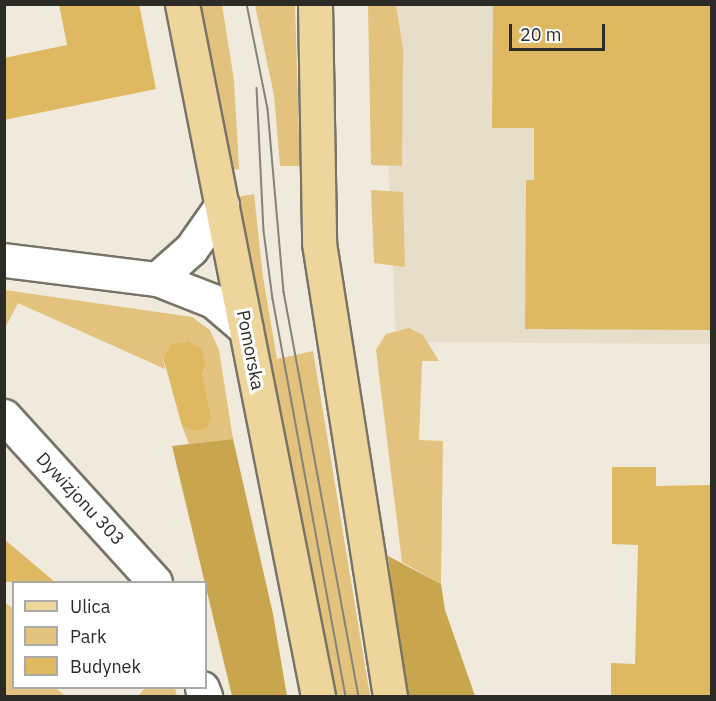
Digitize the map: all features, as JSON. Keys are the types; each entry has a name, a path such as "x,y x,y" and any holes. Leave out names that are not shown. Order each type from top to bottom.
{"main road":[{"name":"Pomorska","path":"182,4 318,696"},
{"path":"315,4 319,243 390,696"}],"street":[{"path":"157,279 191,249 222,205"},
{"path":"4,260 157,279 213,301 246,329"},
{"name":"Dywizjonu 303","path":"4,417 154,581"}],"shaded area":[{"path":"381,5 711,5 711,344 396,342"},
{"path":"233,439 273,614 287,696 232,696 207,592 207,581 204,581 172,446"},
{"path":"388,556 441,584 445,610 475,696 405,696"}],"green space":[{"path":"198,5 222,5 234,80 239,169 230,170"},
{"path":"255,5 295,5 300,166 280,166 274,95"},
{"path":"368,5 396,5 403,49 402,166 371,165"},
{"path":"371,190 403,192 405,267 374,263"},
{"path":"254,194 263,277 277,359 313,351 370,696 335,696 237,197"},
{"path":"5,290 192,317 210,330 219,350 233,439 189,444 182,426 193,432 206,429 212,419 202,373 206,365 202,351 188,341 171,344 163,357 165,369 18,303 5,328"},
{"path":"409,328 423,335 439,361 422,361 419,440 443,441 441,584 402,562 376,350 386,334"},
{"path":"4,601 12,608 12,689 56,689 66,696 5,696"},
{"path":"144,689 175,689 177,696 138,696"}],"building":[{"path":"59,4 139,4 156,89 4,120 4,58 67,45"},
{"path":"493,4 711,4 711,330 525,329 526,180 534,180 534,128 492,128"},
{"path":"188,341 202,350 206,365 202,373 212,419 206,429 193,432 182,426 163,357 171,344"},
{"path":"612,467 656,467 656,486 710,485 711,696 611,696 611,663 635,664 638,545 612,544"},
{"path":"4,539 54,581 12,581 4,582"}],"tram line":[{"path":"247,4 268,109 284,292 359,696"},
{"path":"257,88 264,231 273,299 346,696"}]}
